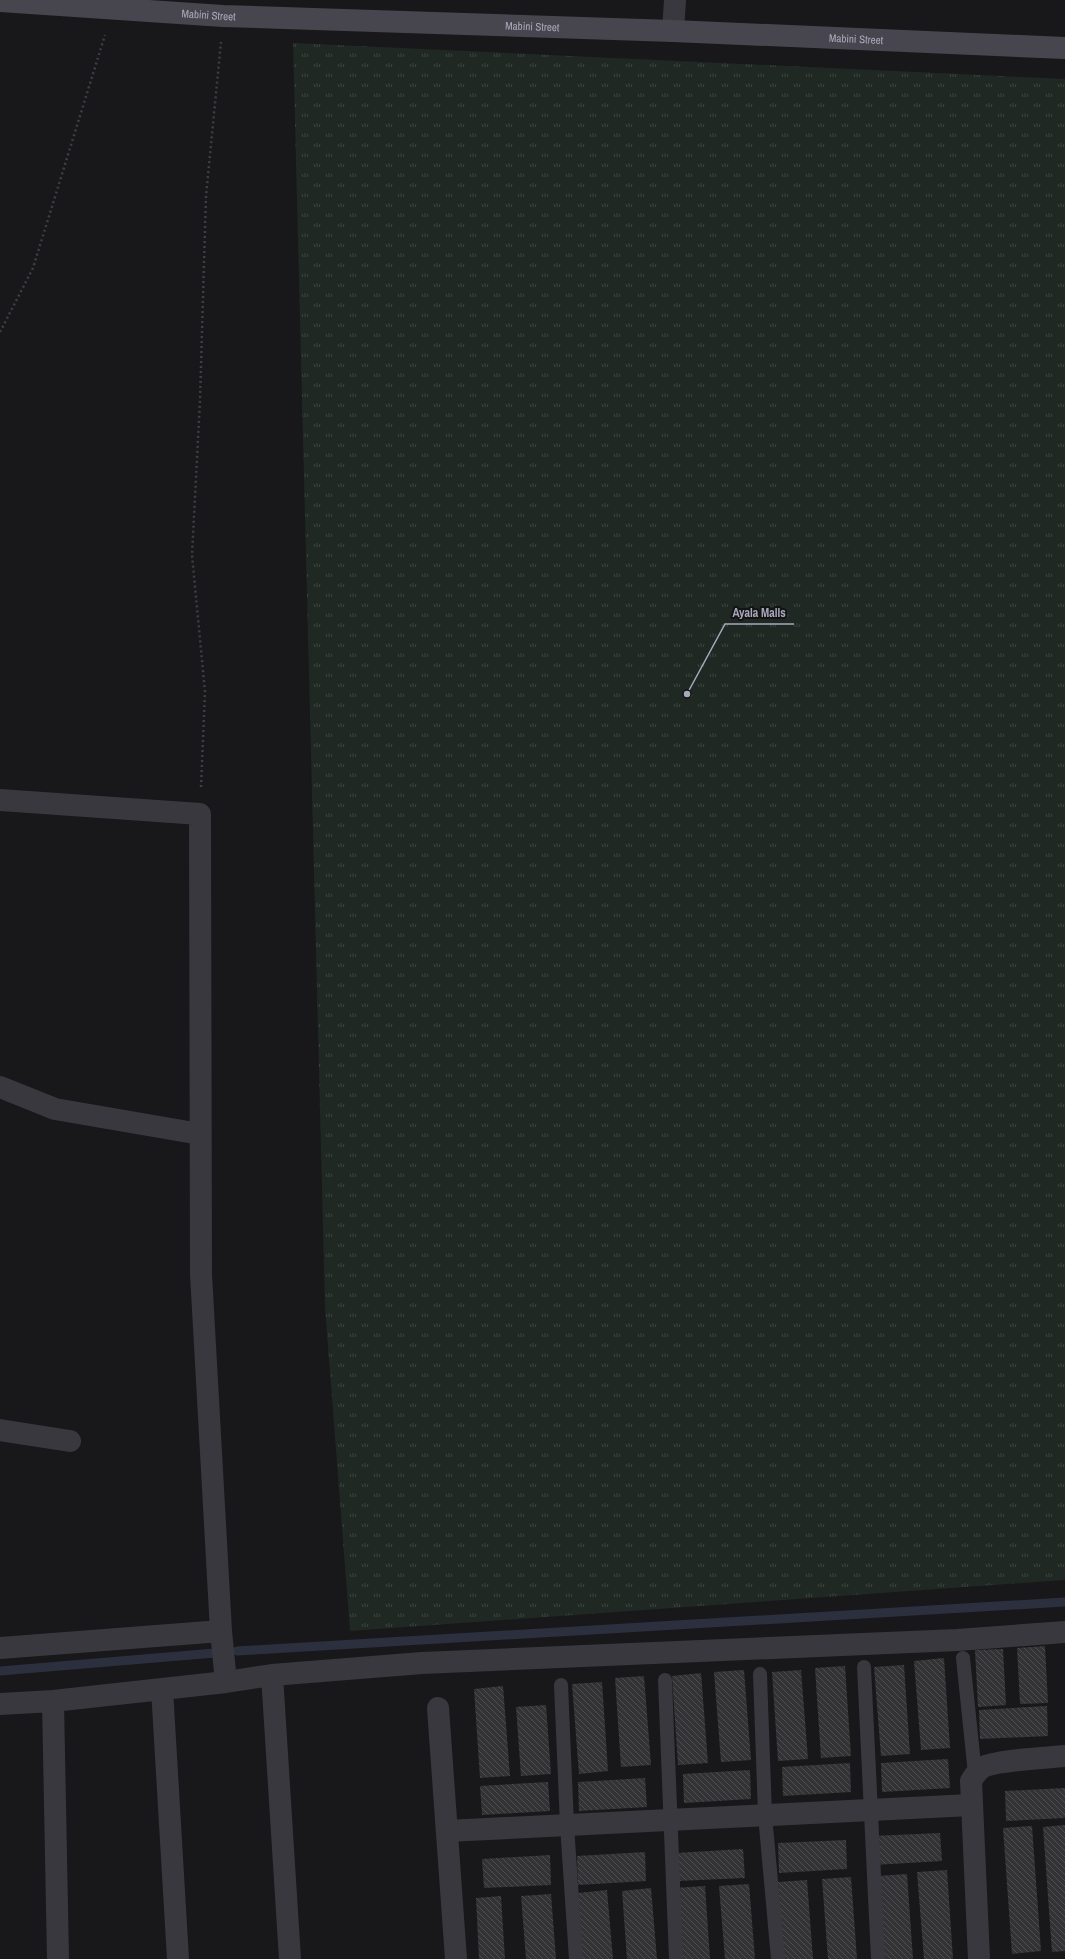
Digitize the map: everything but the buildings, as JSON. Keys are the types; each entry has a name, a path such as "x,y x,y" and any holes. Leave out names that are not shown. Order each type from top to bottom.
{"main road":[{"name":"Mabini Street","path":"0,1 183,7 673,31 1065,48"}],"street":[{"path":"673,31 675,0"},
{"path":"0,800 200,814 201,1274 221,1631 226,1682"},
{"path":"0,1087 55,1109 200,1134"},
{"path":"0,1430 70,1441"},
{"path":"0,1648 221,1631"},
{"path":"0,1704 53,1701 226,1682 272,1675 422,1663 957,1640 1065,1632"},
{"path":"272,1675 290,1959"},
{"path":"162,1689 178,1959"},
{"path":"53,1701 58,1959"},
{"path":"438,1708 456,1959"},
{"path":"979,1959 971,1781 975,1774 984,1767 1001,1763 1065,1756"},
{"path":"447,1831 971,1805"}],"lane":[{"path":"963,1658 975,1774"},
{"path":"864,1667 878,1959"},
{"path":"760,1674 765,1815 778,1959"},
{"path":"665,1680 676,1959"},
{"path":"561,1685 567,1825 576,1959"}],"path":[{"path":"0,332 33,268 105,34"},
{"path":"200,814 205,692 192,555 200,400 206,196 221,41"}],"green space":[{"path":"293,43 1065,79 1065,1580 350,1631 325,1308"}],"waterway":[{"path":"237,1651 1065,1602"},
{"path":"0,1671 215,1653"}],"place":[{"name":"Ayala Malls","path":"687,694"}]}
